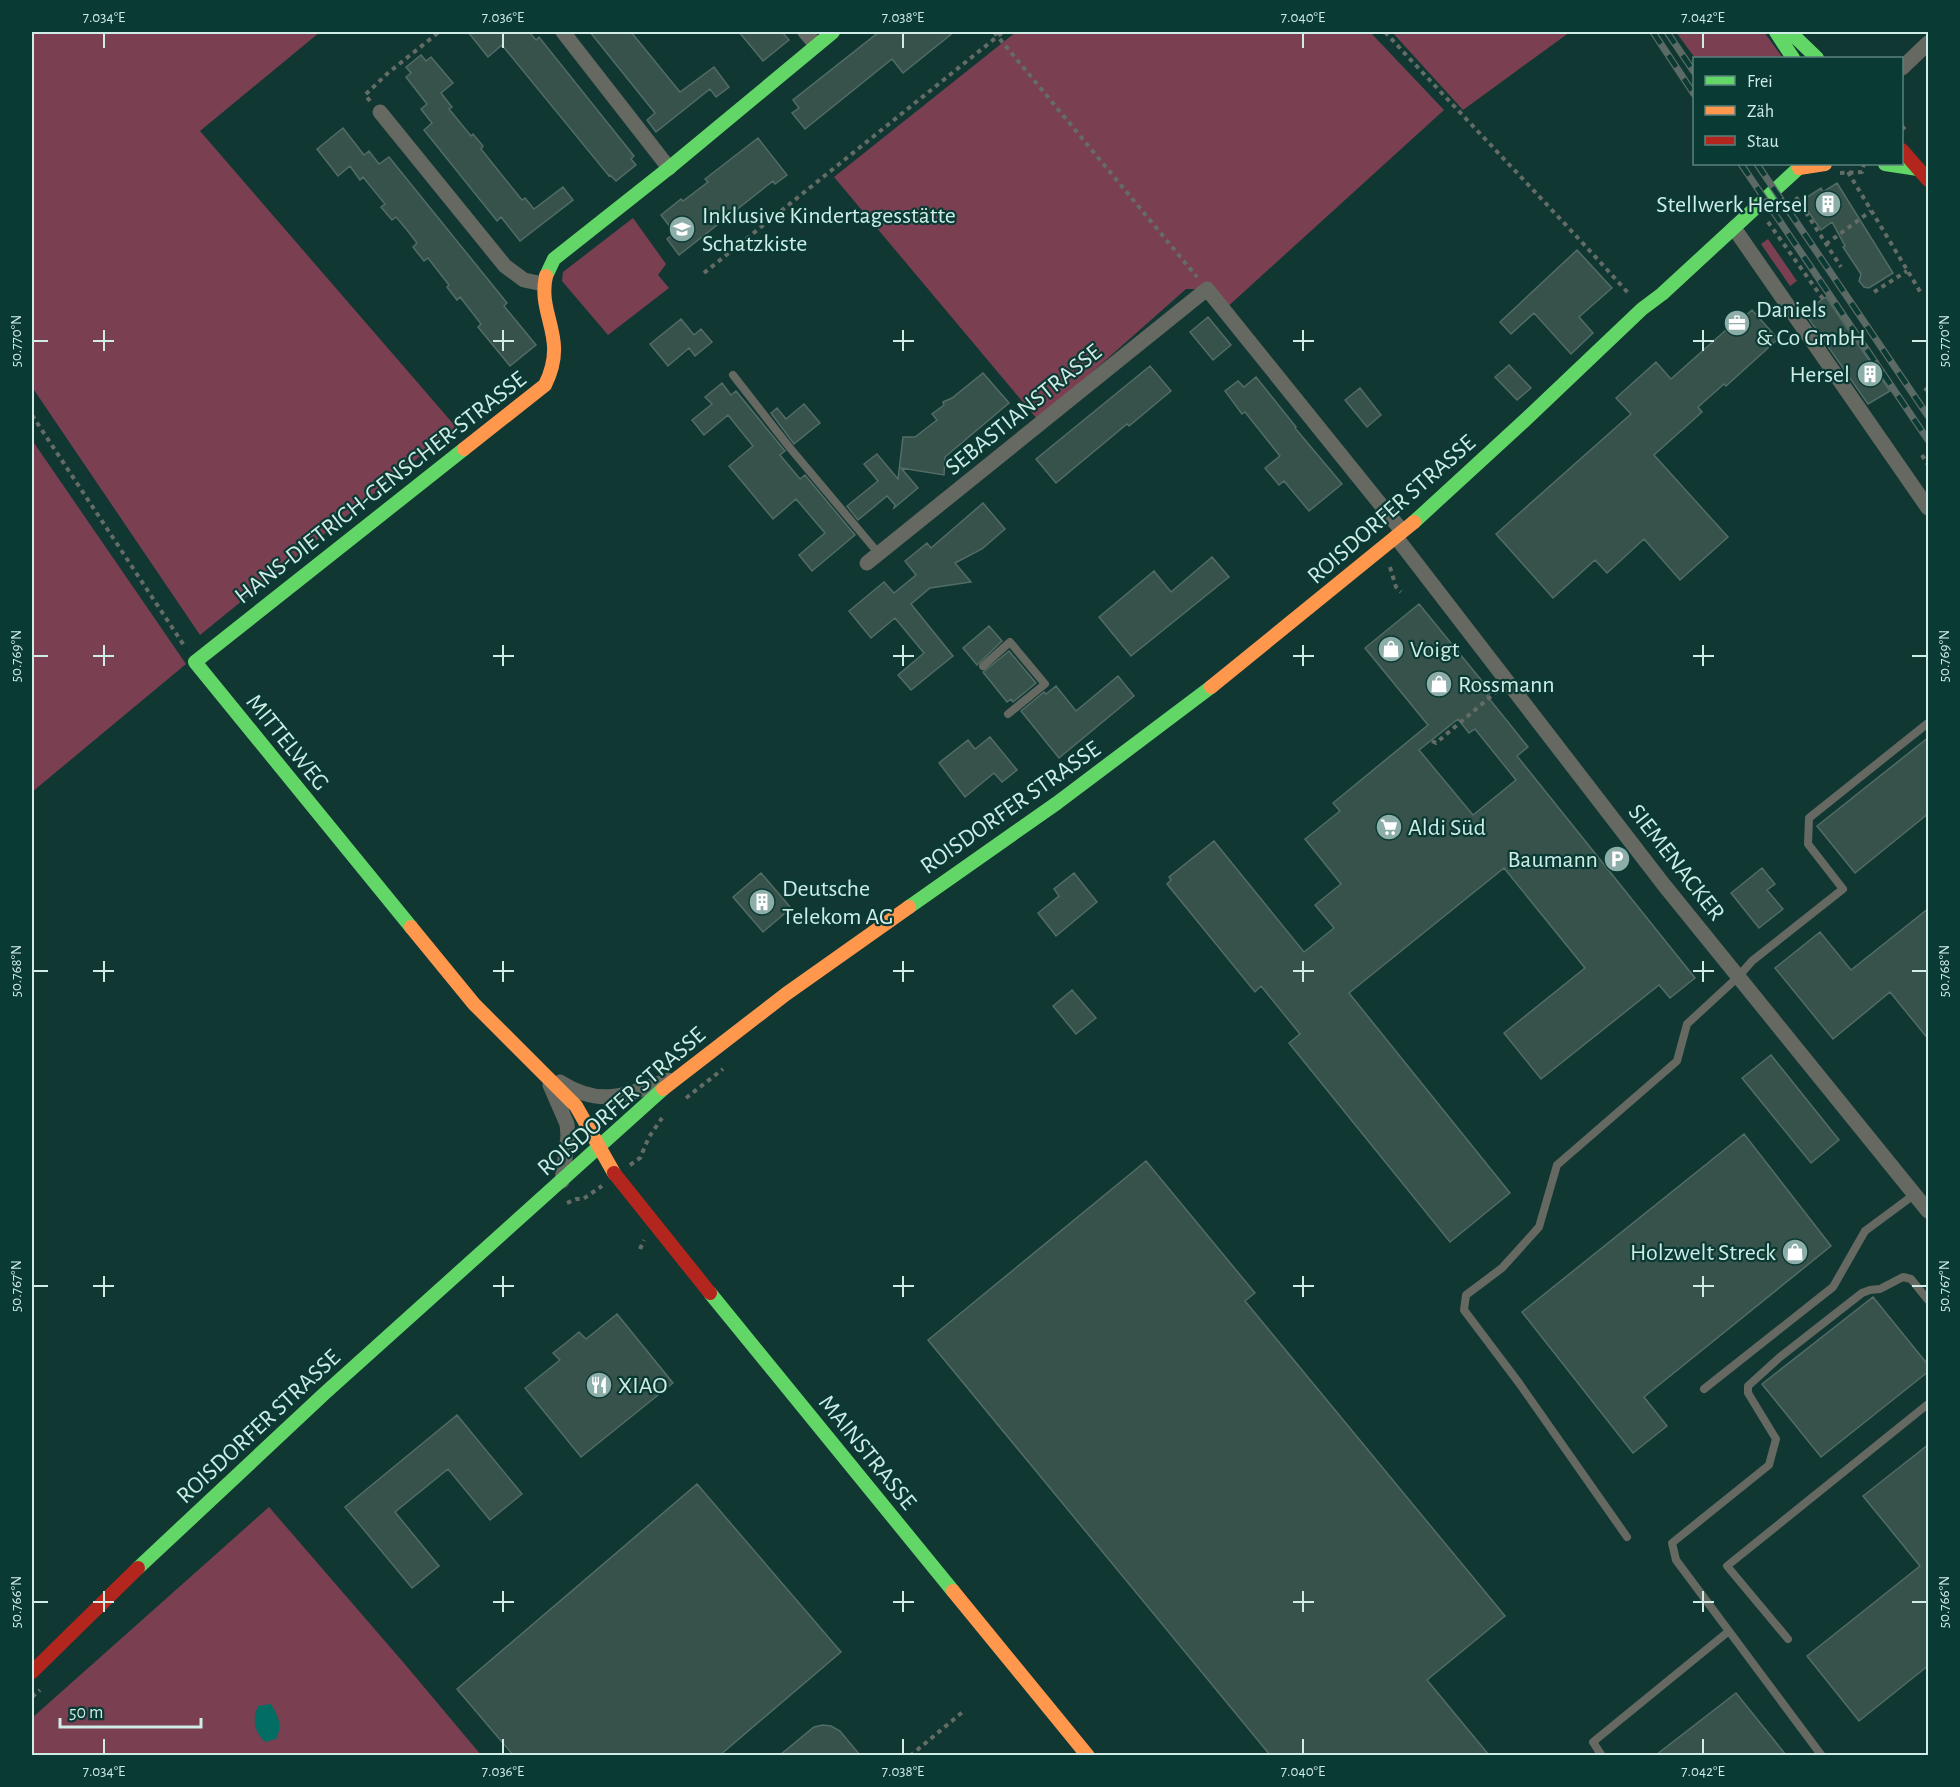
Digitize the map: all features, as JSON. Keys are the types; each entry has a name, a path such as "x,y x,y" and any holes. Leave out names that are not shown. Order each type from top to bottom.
{"main road":[{"path":"543,284 546,268 554,259 669,168 833,32"},
{"path":"1776,32 1792,57"},
{"path":"1790,32 1816,57"},
{"path":"1903,151 1929,180"},
{"path":"1892,165 1918,169"},
{"name":"ROISDORFER STRASSE","path":"32,1672 94,1609 295,1422 598,1146 679,1076 815,973 1113,762 1284,629 1399,534 1492,452 1642,309 1801,166"},
{"name":"HANS-DIETRICH-GENSCHER-STRASSE","path":"195,662 545,384 551,373 555,342 543,284"},
{"name":"MITTELWEG","path":"195,662 474,1004 576,1106 616,1176"},
{"name":"MAINSTRASSE","path":"616,1176 1088,1755"}],"street":[{"path":"563,32 669,168"},
{"path":"805,32 816,45"},
{"path":"1903,67 1929,43"},
{"path":"380,112 505,266 524,280 543,284"},
{"path":"1734,228 1929,508"},
{"name":"SIEMENACKER","path":"1207,289 1399,534 1508,682 1738,977 1929,1210"},
{"name":"SEBASTIANSTRASSE","path":"873,559 1207,289"},
{"name":"MITTELWEG","path":"543,1071 573,1090 589,1096 606,1097 624,1095 679,1076"},
{"name":"MITTELWEG","path":"543,1071 567,1124 568,1136 562,1181"}],"lane":[{"path":"733,375 873,559"},
{"path":"983,666 1010,642 1045,684 1008,714"},
{"path":"1627,1537 1519,1383 1464,1310 1466,1295 1502,1268 1539,1227 1557,1166 1677,1061 1687,1024 1752,962 1843,889 1808,844 1809,818 1929,723"},
{"path":"1704,1389 1833,1287 1865,1231 1915,1194"},
{"path":"1822,1755 1676,1560 1672,1544 1769,1465 1776,1439 1748,1393 1748,1386 1862,1293 1880,1289 1903,1277 1911,1279 1929,1300"},
{"path":"1788,1639 1727,1566 1929,1404"},
{"path":"1602,1755 1593,1742 1729,1631"}],"path":[{"path":"380,112 366,95 388,73 439,32"},
{"path":"994,32 1207,289"},
{"path":"704,273 1004,32"},
{"path":"1385,32 1565,222 1642,309"},
{"path":"1848,172 1870,212 1921,293"},
{"path":"1796,196 1841,267"},
{"path":"1826,244 1870,212"},
{"path":"1768,222 1823,299"},
{"path":"1874,292 1907,271"},
{"path":"32,415 195,662"},
{"path":"1922,454 1929,465"},
{"path":"1389,564 1396,587 1401,592"},
{"path":"1431,741 1436,743 1508,682"},
{"path":"910,1755 965,1710"}],"shaded area":[{"path":"32,32 320,32 200,131 456,427 200,635 32,387"},
{"path":"1016,32 1370,32 1444,110 1224,310 1207,289 1186,289 1038,420 834,177"},
{"path":"1392,32 1570,32 1463,110"},
{"path":"1676,32 1764,32 1782,57 1694,57"},
{"path":"633,218 666,264 658,275 669,288 608,335 562,281 563,272"},
{"path":"1768,239 1797,281 1790,286 1761,244"},
{"path":"32,440 186,664 32,792"},
{"path":"269,1507 481,1755 32,1755 32,1718"},
{"path":"271,1704 278,1717 279,1729 276,1739 265,1742 256,1729 255,1716 258,1706"}],"building":[{"path":"468,32 529,32 536,40 539,37 634,156 631,159 636,165 616,181 609,176 502,45 488,57"},
{"path":"590,32 631,32 680,92 714,67 729,87 716,97 710,89 656,132 647,120 655,113"},
{"path":"739,32 782,32 789,40 763,61"},
{"path":"879,32 954,32 903,73 892,59 805,129 792,113 799,108 793,100"},
{"path":"421,55 426,61 431,57 453,83 441,93 452,107 449,109 471,136 473,134 483,146 481,149 522,200 525,198 534,209 563,187 573,200 520,241 501,217 497,221 424,130 432,123 421,109 427,104 406,77 411,73 406,67"},
{"path":"343,128 364,155 369,151 379,164 389,157 507,303 504,306 536,345 510,366 478,327 481,324 460,297 457,300 447,287 449,285 428,258 424,261 413,247 417,243 407,230 396,217 392,220 381,207 385,204 363,177 360,180 350,166 338,176 317,149"},
{"path":"758,138 787,175 775,184 773,181 679,255 667,239 675,233 661,215 708,182 705,179"},
{"path":"1837,183 1893,273 1869,288 1864,287 1859,281 1861,274 1843,247 1845,246 1832,222 1821,230 1801,201 1821,188 1823,192"},
{"path":"1577,250 1612,288 1579,317 1593,333 1571,354 1534,313 1511,334 1500,322"},
{"path":"1826,297 1890,391 1868,404 1804,312"},
{"path":"1752,310 1778,339 1726,386 1724,384 1698,407 1702,412 1654,455 1728,537 1680,580 1644,539 1607,573 1595,560 1553,598 1496,534 1631,414 1616,398 1656,362 1671,379"},
{"path":"1208,317 1231,345 1213,360 1190,332"},
{"path":"681,319 694,335 701,329 712,342 695,356 689,348 668,366 650,344"},
{"path":"1509,365 1531,388 1517,400 1495,377"},
{"path":"1150,366 1171,391 1056,483 1036,459"},
{"path":"983,373 1009,403 945,457 944,475 901,468 918,488 894,508 895,505 887,496 858,520 847,506 878,481 864,464 877,454 898,479 903,437 915,437 937,420 932,414 944,405 943,402 952,398"},
{"path":"1256,377 1342,484 1309,511 1284,481 1279,485 1265,468 1280,456 1245,412 1242,414 1225,391 1238,381 1244,387"},
{"path":"722,383 731,395 736,391 785,451 780,455 800,479 805,475 855,535 812,571 799,555 825,533 796,499 773,519 729,466 753,446 728,415 704,435 692,420 712,404 705,397"},
{"path":"1360,388 1381,415 1367,427 1345,400"},
{"path":"804,404 820,423 794,444 771,413 777,408 786,419"},
{"path":"983,503 1005,529 982,549 955,563 971,582 930,588 911,604 953,656 911,690 898,675 924,653 895,618 871,638 849,611 884,582 894,593 916,575 905,561 927,543 931,548"},
{"path":"1212,557 1229,577 1131,656 1099,617 1154,571 1171,592"},
{"path":"1419,604 1491,692 1487,696 1528,747 1517,756 1695,978 1670,998 1659,985 1541,1079 1504,1033 1585,968 1504,868 1349,993 1510,1193 1450,1242 1289,1043 1300,1034 1261,986 1255,992 1167,884 1171,880 1169,877 1214,841 1304,952 1334,928 1315,905 1341,884 1305,839 1340,811 1333,803 1428,725 1365,648","holes":["1458,719 1469,733 1475,729 1516,780 1473,815 1419,750"]},
{"path":"989,626 1002,641 977,665 963,648"},
{"path":"1009,651 1036,683 1013,702 1011,699 1007,702 983,672"},
{"path":"1118,676 1134,696 1059,758 1021,711 1044,692 1046,694 1056,686 1076,711"},
{"path":"990,737 1017,770 1002,782 994,773 965,797 939,763 968,740 975,749"},
{"path":"1929,737 1929,813 1855,873 1817,826"},
{"path":"1762,868 1775,884 1767,890 1783,909 1759,928 1731,893"},
{"name":"Deutsche Telekom AG","path":"761,873 791,908 763,932 733,897"},
{"path":"1074,873 1097,902 1056,936 1038,913 1059,896 1054,889"},
{"path":"1929,908 1929,1040 1890,992 1833,1039 1775,968 1820,932 1851,970"},
{"path":"1072,990 1096,1018 1076,1034 1053,1006"},
{"path":"1771,1055 1839,1140 1811,1163 1742,1078"},
{"path":"1744,1134 1831,1246 1644,1397 1667,1426 1633,1453 1522,1312"},
{"path":"1146,1161 1255,1293 1245,1301 1505,1616 1427,1680 1489,1755 1270,1755 928,1340"},
{"path":"1873,1297 1929,1366 1929,1371 1821,1457 1762,1384"},
{"name":"XIAO","path":"617,1314 673,1383 581,1457 525,1388 560,1360 553,1353 579,1332 586,1339"},
{"path":"457,1415 522,1494 490,1520 448,1469 395,1512 439,1566 412,1588 345,1507"},
{"path":"1929,1444 1929,1665 1859,1721 1807,1656 1920,1566 1863,1496"},
{"path":"697,1484 841,1652 720,1755 513,1755 457,1689"},
{"path":"1736,1693 1786,1755 1656,1755"},
{"path":"823,1725 840,1731 860,1755 780,1755 814,1727"}],"railway":[{"path":"1653,32 1693,92"},
{"path":"1667,32 1693,71"},
{"path":"1742,165 1928,440"},
{"path":"1758,165 1928,416"}],"traffic: fast":[{"path":"546,276 554,259 669,168 833,32"},
{"path":"1776,32 1792,57"},
{"path":"1790,32 1816,57"},
{"path":"1414,522 1642,309 1662,294 1802,165"},
{"path":"1892,165 1918,169"},
{"path":"411,927 195,662 464,449"},
{"path":"909,907 1057,803 1211,687"},
{"path":"138,1568 325,1393 663,1089"},
{"path":"710,1293 953,1591"}],"traffic: slow":[{"path":"1799,168 1818,165"},
{"path":"464,449 545,385 552,368 554,353 545,303 546,276"},
{"path":"1211,687 1414,522"},
{"path":"663,1089 786,994 909,907"},
{"path":"411,927 474,1004 576,1106 614,1173"},
{"path":"953,1591 1088,1756"}],"traffic: jam":[{"path":"1903,151 1928,180"},
{"path":"614,1173 710,1293"},
{"path":"32,1672 138,1568"}],"place":[{"name":"Stellwerk Hersel","path":"1828,204"},
{"name":"Inklusive Kindertagesstätte Schatzkiste","path":"682,229"},
{"name":"Daniels & Co GmbH","path":"1737,323"},
{"name":"Hersel","path":"1870,374"},
{"name":"Voigt","path":"1391,649"},
{"name":"Rossmann","path":"1439,684"},
{"name":"Aldi Süd","path":"1389,827"},
{"name":"Baumann","path":"1617,859"},
{"name":"Deutsche Telekom AG","path":"762,902"},
{"name":"Holzwelt Streck","path":"1795,1252"},
{"name":"XIAO","path":"599,1385"}]}
